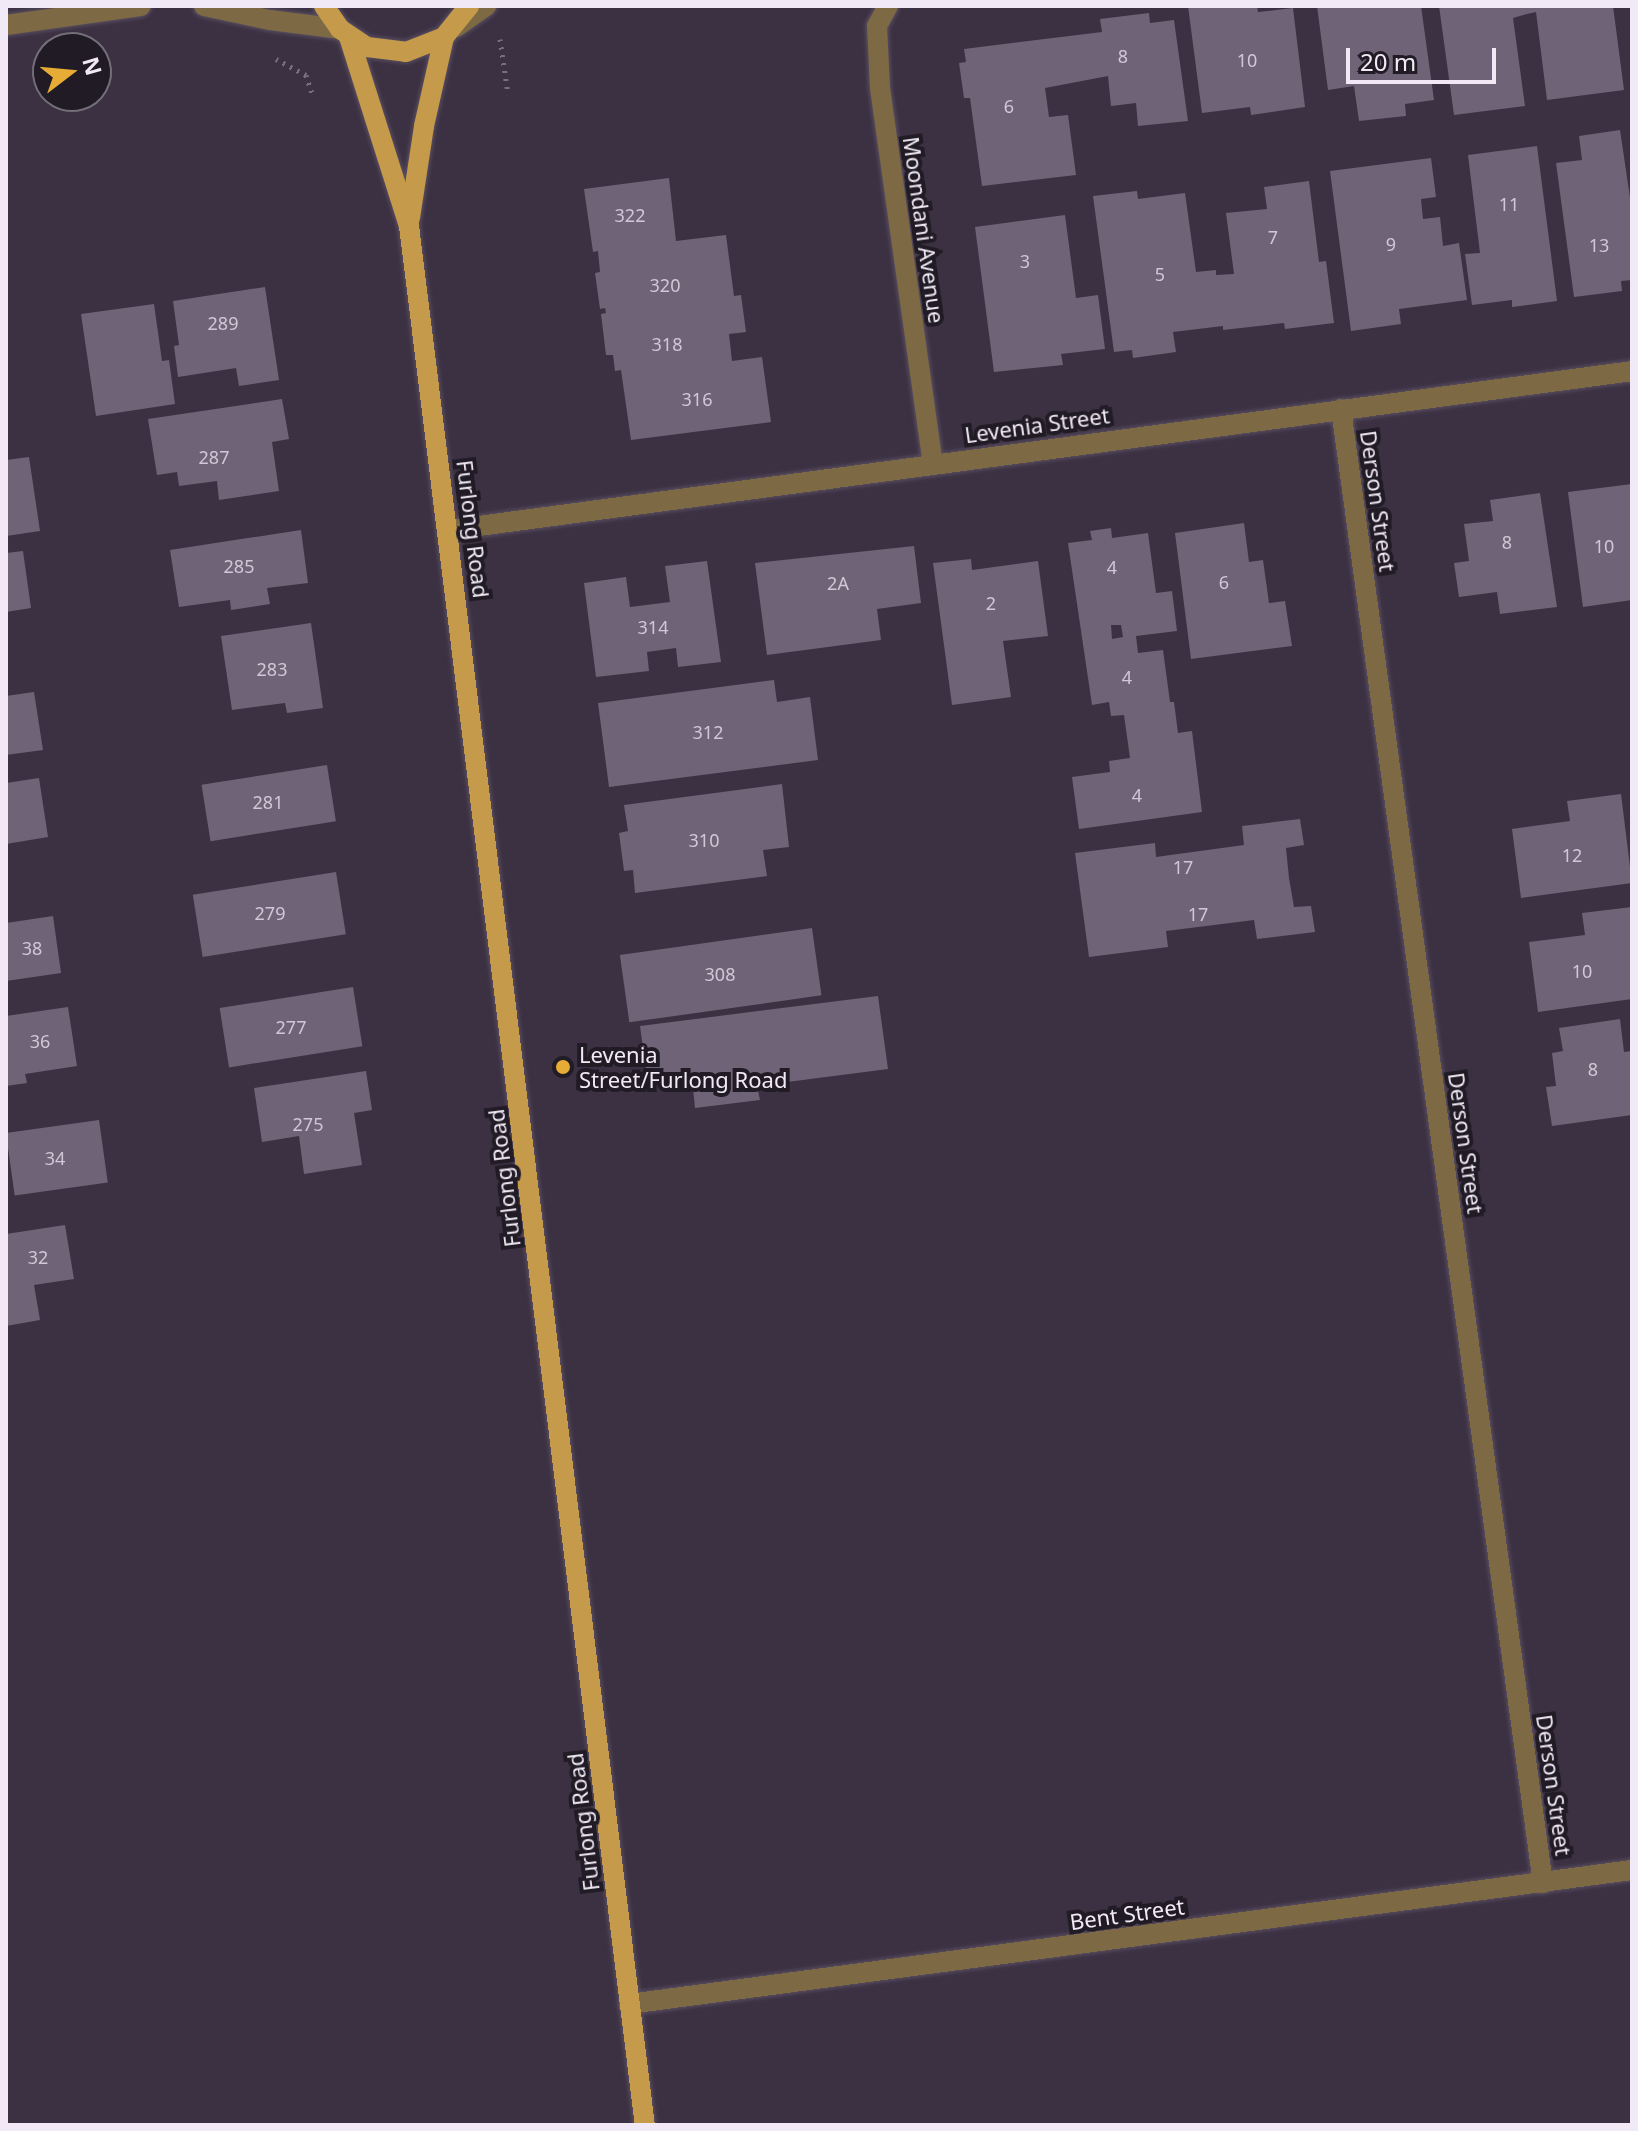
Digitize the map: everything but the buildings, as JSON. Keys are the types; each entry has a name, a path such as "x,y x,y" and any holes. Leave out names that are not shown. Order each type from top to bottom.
{"main road":[{"name":"Furlong Road","path":"324,6 344,33 409,226 645,2125"},
{"path":"344,33 367,47 406,52 449,33 469,6"},
{"name":"Furlong Road","path":"409,226 424,126 449,33"}],"street":[{"path":"6,25 141,6"},
{"path":"204,6 344,33"},
{"path":"449,33 486,6"},
{"name":"Moondani Avenue","path":"888,6 877,26 880,88 933,463"},
{"name":"Levenia Street","path":"449,530 1632,371"},
{"name":"Derson Street","path":"1341,409 1543,1883"},
{"name":"Bent Street","path":"629,2004 1632,1870"}],"path":[{"path":"499,35 508,94"}],"place":[{"name":"Levenia Street/Furlong Road","path":"563,1067"}]}
